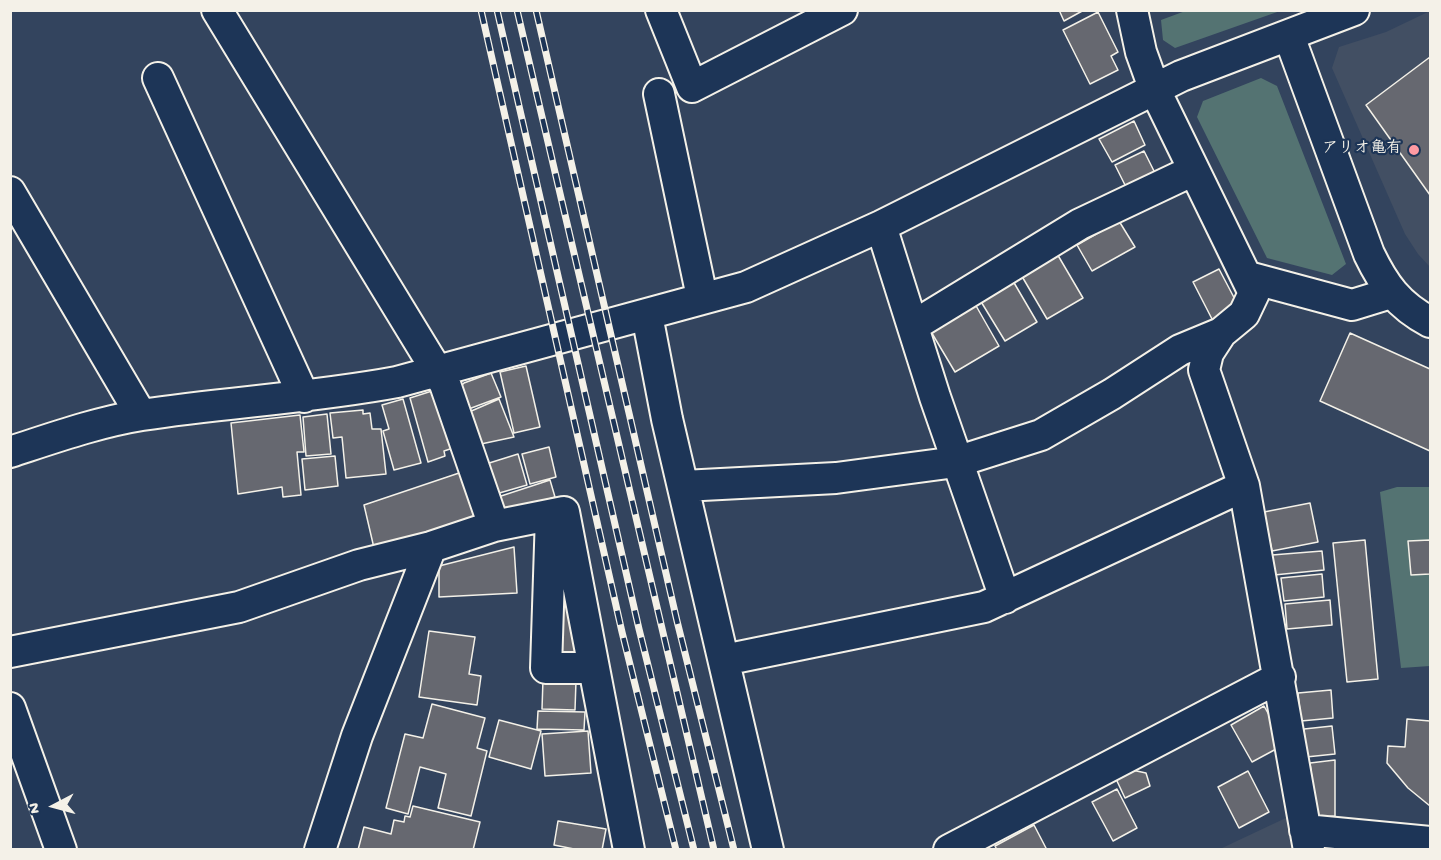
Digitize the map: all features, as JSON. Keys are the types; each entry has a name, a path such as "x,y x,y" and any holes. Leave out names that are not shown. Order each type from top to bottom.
{"street":[{"path":"218,10 438,372 464,436 495,526"},
{"path":"661,10 692,87 842,10"},
{"path":"1132,10 1141,52 1154,88 1192,171 1248,277 1254,293 1244,314 1221,333 1208,352 1204,370 1244,486 1280,677 1307,840 1431,842"},
{"path":"10,452 63,435 141,415 344,392 438,372 746,286 881,226 1154,88 1354,10"},
{"path":"1289,36 1369,254 1391,293 1431,322"},
{"path":"158,78 304,397"},
{"path":"688,79 662,106 702,297"},
{"path":"913,326 1080,224 1192,171"},
{"path":"10,192 141,415"},
{"path":"881,226 956,462 1005,598"},
{"path":"1248,277 1352,305 1391,293"},
{"path":"647,315 768,849"},
{"path":"684,486 836,478 956,462 1041,435 1112,394 1180,350 1221,333"},
{"path":"724,660 984,607 1244,486"},
{"path":"10,652 239,607 359,565 431,547 495,526 564,512 629,849"},
{"path":"544,516 546,668 593,668"},
{"path":"320,849 357,736 431,547"},
{"path":"949,849 1280,677"},
{"path":"10,708 19,762 61,849"}],"shaded area":[{"path":"1430,11 1430,267 1405,234 1332,68 1339,47 1386,32"},
{"path":"1290,816 1295,849 1220,849"}],"green space":[{"path":"1188,10 1280,11 1175,48 1163,40 1161,20"},
{"path":"1261,78 1277,86 1346,264 1332,275 1267,258 1197,117 1203,101"},
{"path":"1397,487 1430,487 1430,666 1401,668 1380,492"}],"building":[{"path":"1059,10 1084,10 1064,21"},
{"path":"1098,12 1118,52 1111,56 1118,70 1090,84 1063,30"},
{"name":"アリオ亀有","path":"1430,57 1430,195 1366,105"},
{"path":"1134,121 1145,145 1112,162 1099,139"},
{"path":"1144,151 1156,175 1127,189 1115,165"},
{"path":"1119,221 1135,247 1092,271 1077,245"},
{"path":"1056,252 1083,298 1047,319 1020,273"},
{"path":"1219,269 1239,307 1213,321 1193,282"},
{"path":"1013,281 1037,322 1005,341 980,300"},
{"path":"975,304 999,346 955,372 930,330"},
{"path":"1350,333 1430,369 1430,451 1320,401"},
{"path":"526,366 540,427 514,433 500,372"},
{"path":"491,373 501,397 466,410 458,389 464,383"},
{"path":"435,390 456,447 444,451 445,456 428,462 410,398"},
{"path":"403,399 421,463 394,470 383,431 389,429 382,405"},
{"path":"499,399 514,437 481,444 469,412"},
{"path":"363,410 363,414 370,413 372,429 381,429 386,474 346,478 342,437 333,438 330,413"},
{"path":"327,414 331,454 306,456 303,417"},
{"path":"300,415 304,452 297,452 301,495 283,497 282,487 238,494 231,423"},
{"path":"549,447 556,477 530,484 522,454"},
{"path":"518,454 527,485 496,494 486,464"},
{"path":"335,456 338,486 305,490 302,459"},
{"path":"465,471 480,517 374,548 364,505"},
{"path":"550,480 555,497 503,514 498,497"},
{"path":"1310,503 1318,542 1272,551 1264,512"},
{"path":"1365,540 1378,679 1347,682 1333,543"},
{"path":"1430,540 1430,574 1411,575 1408,541"},
{"path":"514,547 517,593 439,597 439,566"},
{"path":"1322,551 1324,570 1274,575 1272,555"},
{"path":"1322,574 1324,597 1284,601 1281,578"},
{"path":"564,583 580,657 555,656"},
{"path":"1330,600 1332,625 1287,629 1285,604"},
{"path":"429,631 475,637 469,674 481,676 477,705 419,697"},
{"path":"543,679 576,681 575,710 542,709"},
{"path":"1331,690 1333,718 1301,721 1298,693"},
{"path":"432,704 485,718 477,748 487,751 471,816 438,808 446,774 420,767 408,814 386,808 405,734 423,738"},
{"path":"1264,706 1278,731 1278,748 1252,762 1231,725"},
{"path":"538,711 585,712 584,730 537,729"},
{"path":"1407,719 1430,721 1430,806 1408,788 1387,763 1388,746 1405,747"},
{"path":"499,720 541,731 531,769 489,757"},
{"path":"1332,726 1335,754 1306,757 1304,729"},
{"path":"588,731 591,773 545,776 542,734"},
{"path":"1335,760 1335,816 1317,818 1310,763"},
{"path":"1132,770 1146,773 1150,786 1125,798 1116,779"},
{"path":"1248,771 1269,812 1239,828 1218,787"},
{"path":"1117,789 1137,828 1113,841 1092,802"},
{"path":"413,806 480,822 473,850 358,850 364,827 391,834 394,820 404,822 405,816 410,817"},
{"path":"558,821 606,829 602,850 579,850 554,845"},
{"path":"1034,825 1047,850 997,850 995,846"}],"railway":[{"path":"481,10 622,632 676,850"},
{"path":"497,10 639,629 694,850"},
{"path":"517,10 714,850"},
{"path":"536,10 677,621 734,850"}],"place":[{"name":"アリオ亀有","path":"1414,150"}]}
